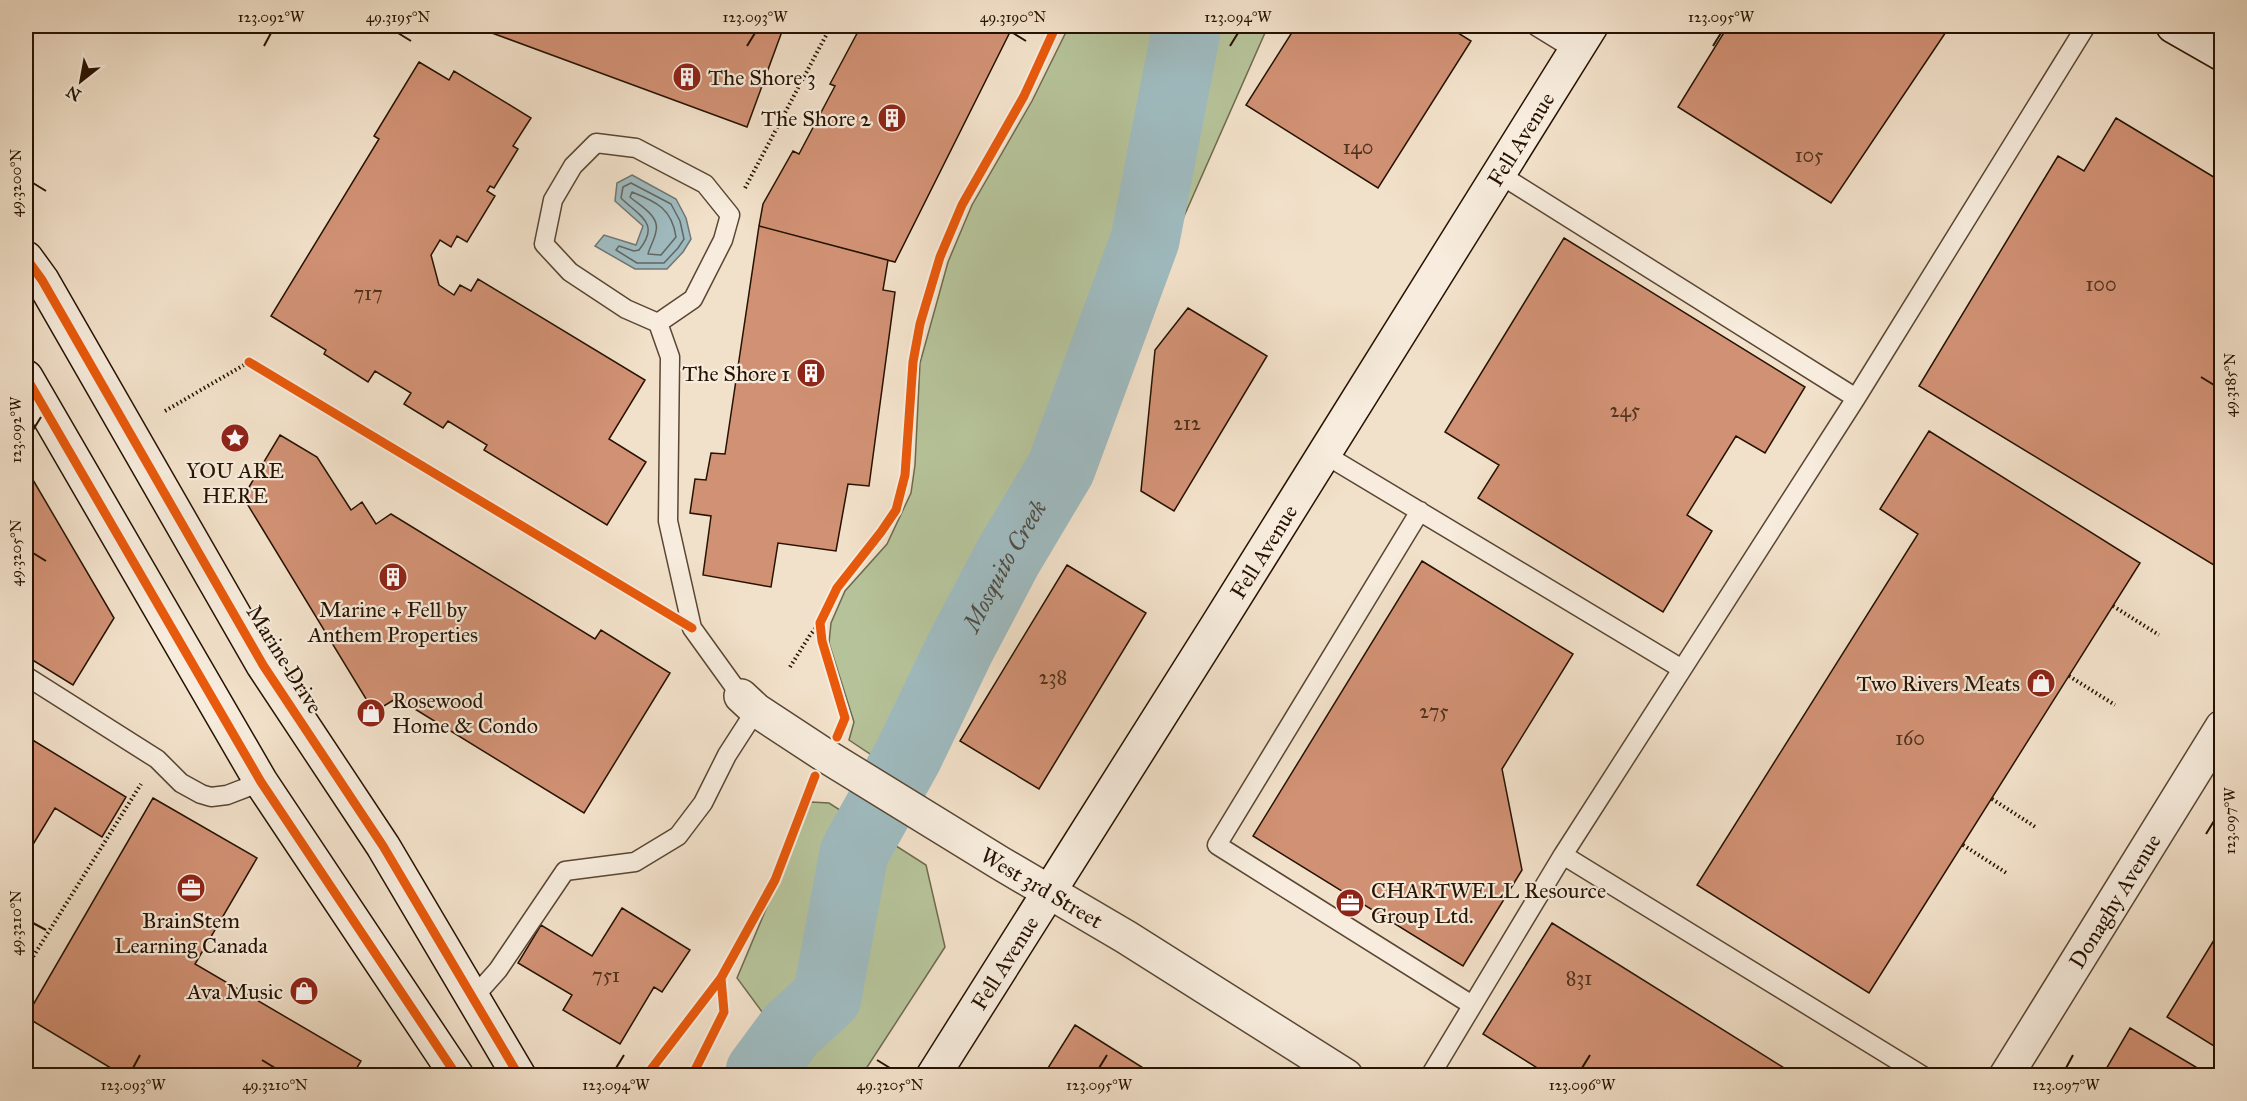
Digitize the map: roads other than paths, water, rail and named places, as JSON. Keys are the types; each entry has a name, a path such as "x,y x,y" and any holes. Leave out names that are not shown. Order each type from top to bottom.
{"main road":[{"path":"2173,26 2222,54"},
{"name":"Fell Avenue","path":"933,1076 1583,38"},
{"name":"Marine Drive","path":"26,258 42,280 263,665 383,846 519,1076"},
{"path":"26,377 261,782 457,1076"},
{"name":"West 3rd Street","path":"749,703 848,769 1126,937 1346,1076"},
{"name":"Donaghy Avenue","path":"2006,1076 2222,727"}],"lane":[{"path":"1536,26 1583,38"},
{"path":"1430,1076 1563,855 1856,398 2086,26"},
{"path":"473,998 498,970 565,871 635,862 678,836 703,803 728,755 749,703 693,628 668,520 670,357 658,323 626,309 570,272 544,244 553,200 573,166 596,143 636,148 705,184 730,215 723,240 693,299 658,323"},
{"path":"1499,174 1856,398"},
{"path":"1324,454 1682,669"},
{"path":"1420,511 1217,845 1472,1005"},
{"path":"26,676 157,759 181,783 201,794 211,798 227,795 261,782"},
{"path":"1563,855 1923,1076"}],"water":[{"path":"632,175 676,199 686,218 691,239 683,252 667,269 635,269 595,246 604,235 636,245 643,226 615,201 617,183"}],"waterway":[{"name":"Mosquito Creek","path":"760,1076 760,1072 791,1030 827,997 854,853 908,756 960,648 1008,557 1061,468 1145,240 1187,26"}],"place":[{"name":"The Shore 3","path":"687,77"},
{"name":"The Shore 2","path":"892,118"},
{"name":"The Shore 1","path":"811,373"},
{"name":"YOU ARE HERE","path":"235,438"},
{"name":"Marine + Fell by Anthem Properties","path":"393,577"},
{"name":"Two Rivers Meats","path":"2041,683"},
{"name":"Rosewood Home & Condo","path":"371,713"},
{"name":"BrainStem Learning Canada","path":"191,888"},
{"name":"CHARTWELL Resource Group Ltd.","path":"1350,903"},
{"name":"Ava Music","path":"304,991"}]}
